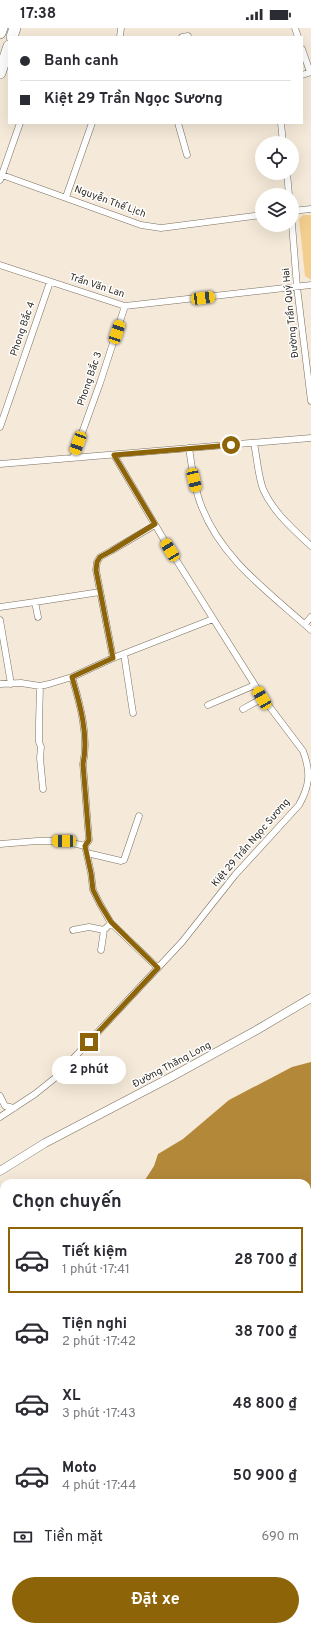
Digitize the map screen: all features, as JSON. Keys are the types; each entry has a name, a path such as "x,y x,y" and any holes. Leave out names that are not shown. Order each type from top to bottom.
{"highway":[{"path":"0,33 2,28"},
{"path":"0,73 8,49"}],"street":[{"path":"303,52 310,72"},
{"path":"1,178 20,124"},
{"path":"66,197 92,124"},
{"path":"178,124 186,155"},
{"path":"281,124 282,136"},
{"name":"Nguyễn Thế Lịch","path":"1,178 66,197 150,227 161,228 255,216"},
{"path":"299,210 311,209"},
{"name":"Đường Trần Quý Hai","path":"293,232 297,287 311,401"},
{"name":"Trần Văn Lan","path":"0,265 125,306 311,285"},
{"name":"Phong Bắc 4","path":"0,427 50,282"},
{"name":"Phong Bắc 3","path":"73,458 100,383 125,306"},
{"path":"0,464 311,438"},
{"path":"254,443 263,488 270,502 281,517 311,546"},
{"path":"189,448 200,504 213,532 235,561 311,630"},
{"name":"Kiệt 29 Trần Ngọc Sương","path":"0,1117 55,1078 182,942 235,875 299,805 310,776 307,760 296,742 262,698 114,455"},
{"path":"113,658 96,570 97,562 100,557 155,524"},
{"path":"0,607 100,592"},
{"path":"35,602 38,617"},
{"path":"304,624 311,617"},
{"path":"0,684 40,686 72,677 113,658 213,619"},
{"path":"0,620 11,684"},
{"path":"124,654 133,714"},
{"path":"72,677 81,711 85,740 83,764 89,840 86,849 93,890 111,922 158,968"},
{"path":"208,705 255,685"},
{"path":"40,686 38,723 43,789"},
{"path":"243,708 262,698"},
{"path":"0,844 36,841 64,841 121,861 124,860 139,816"},
{"path":"101,950 104,930 111,922"},
{"path":"73,930 89,927 104,930"},
{"name":"Đường Thăng Long","path":"0,1171 45,1142 173,1076 311,998"},
{"path":"0,1096 5,1106 14,1108"}],"shaded area":[{"path":"303,215 311,215 311,280 305,276 299,219"},
{"path":"311,1062 311,1179 146,1179 154,1166 158,1154 183,1139 229,1100 292,1067"}],"route":[{"path":"89,1042 158,968 111,922 100,904 93,890 85,846 89,840 83,764 85,740 81,711 72,677 113,658 96,570 97,562 100,557 155,524 114,455 231,445"}]}
